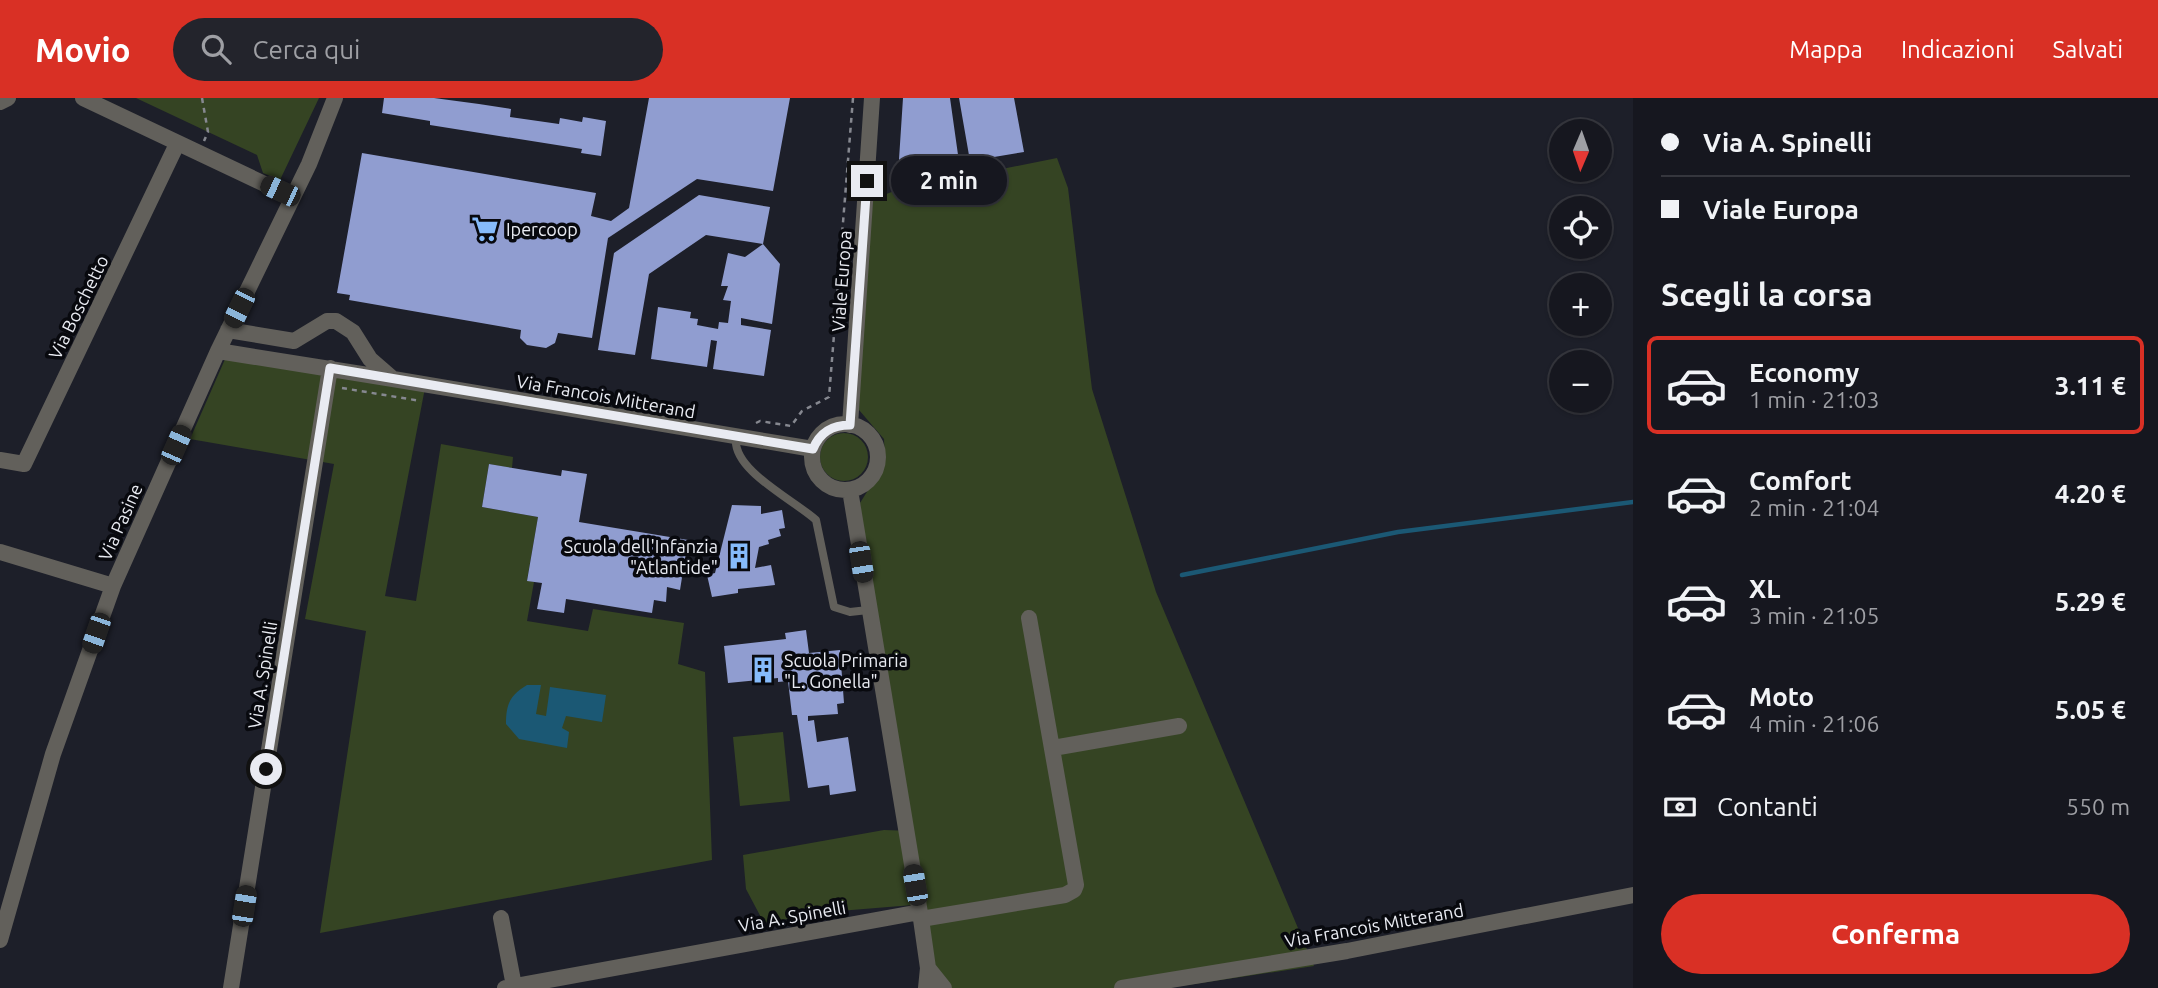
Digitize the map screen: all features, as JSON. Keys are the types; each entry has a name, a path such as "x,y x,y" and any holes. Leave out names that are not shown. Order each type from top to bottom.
{"street":[{"path":"0,103 8,98"},
{"path":"83,98 292,197"},
{"name":"Via Pasine","path":"0,940 5,904 53,754 113,586 218,351 309,164 335,98"},
{"name":"Viale Europa","path":"850,425 872,98"},
{"name":"Via Boschetto","path":"0,460 24,464 177,144"},
{"path":"228,330 294,341 327,321 336,321 353,332 367,355 393,379"},
{"path":"263,358 260,345 272,338"},
{"name":"Via Francois Mitterand","path":"218,351 813,449"},
{"path":"337,369 358,366 367,355"},
{"name":"Via A. Spinelli","path":"231,988 337,369"},
{"path":"850,425 868,434 874,442 877,462 868,480 850,490 829,486 821,479 812,460 817,440 831,428 850,425"},
{"path":"850,490 921,916 928,968 926,988"},
{"path":"0,552 113,586"},
{"path":"1030,618 1053,748 1179,726"},
{"name":"Via A. Spinelli","path":"509,987 921,916 1065,895 1074,890 1076,879 1053,748"},
{"name":"Via Francois Mitterand","path":"1122,988 1347,951 1633,895"},
{"path":"501,918 509,987"},
{"path":"928,968 944,988"}],"lane":[{"path":"743,439 735,445 742,463 816,520 834,607 850,612 868,610"}],"path":[{"path":"198,153 208,132 202,98"},
{"path":"743,439 756,422 792,426 802,411 829,397 853,98"}],"green space":[{"path":"136,98 319,98 280,180 263,173 257,155"},
{"path":"1057,158 1068,188 1092,389 1156,592 1314,966 1168,988 937,988 925,904 827,912 764,923 746,889 743,855 884,830 912,831 874,619 860,503 885,463 884,439 853,403 873,199 897,190"},
{"path":"226,357 425,388 385,596 416,601 441,444 513,457 512,468 489,464 482,507 538,517 527,580 534,582 527,621 588,631 593,609 684,623 678,664 705,672 712,860 320,933 366,631 305,619 334,464 190,439"},
{"path":"844,433 861,440 868,457 861,474 844,481 827,474 820,457 827,440"},
{"path":"783,732 790,801 740,806 733,737"}],"water":[{"path":"527,685 541,685 536,714 546,716 550,687 606,695 602,722 566,716 562,728 569,732 567,748 519,739 506,724 507,711 513,696"}],"building":[{"path":"384,98 434,98 479,104 511,109 510,117 559,124 560,118 582,122 583,117 606,121 601,156 581,153 582,149 430,125 430,121 382,113"},
{"name":"Ipercoop","path":"649,98 790,98 773,191 697,179 608,238 592,338 558,333 555,343 546,348 527,345 520,338 521,330 349,300 350,295 337,293 362,153 596,193 591,216 611,221 629,208"},
{"path":"903,98 950,98 961,176 897,190"},
{"path":"959,98 1014,98 1024,152 970,161"},
{"path":"699,195 770,207 763,244 706,235 649,274 635,355 598,350 614,253"},
{"path":"763,244 780,264 772,324 741,318 741,325 771,330 764,376 713,369 717,341 711,340 707,367 651,359 658,307 691,312 690,318 698,319 697,325 718,329 719,322 728,323 731,301 723,300 728,286 721,286 728,253 745,257"},
{"path":"489,464 561,476 562,470 587,474 579,522 688,540 680,590 667,587 666,602 654,600 652,613 566,599 564,613 537,609 542,583 527,581 538,517 482,507"},
{"name":"Scuola dell'Infanzia \"Atlantide\"","path":"732,505 761,506 761,514 782,510 785,528 779,529 781,536 768,540 769,544 759,547 755,568 771,565 775,585 738,589 738,593 712,597 707,575 715,573"},
{"path":"806,630 809,653 840,650 844,703 837,704 838,714 808,716 808,721 814,720 817,742 848,737 856,791 830,795 829,785 808,788 797,715 792,715 788,681 778,682 778,678 728,683 724,646 786,639 785,633"}],"waterway":[{"path":"1182,575 1398,532 1633,502"}],"place":[{"name":"Ipercoop","path":"485,229"},
{"name":"Scuola dell'Infanzia \"Atlantide\"","path":"739,556"},
{"name":"Scuola Primaria \"L. Gonella\"","path":"763,670"}],"route":[{"path":"266,769 330,368 813,449 823,433 840,425 850,425 867,181"}]}
